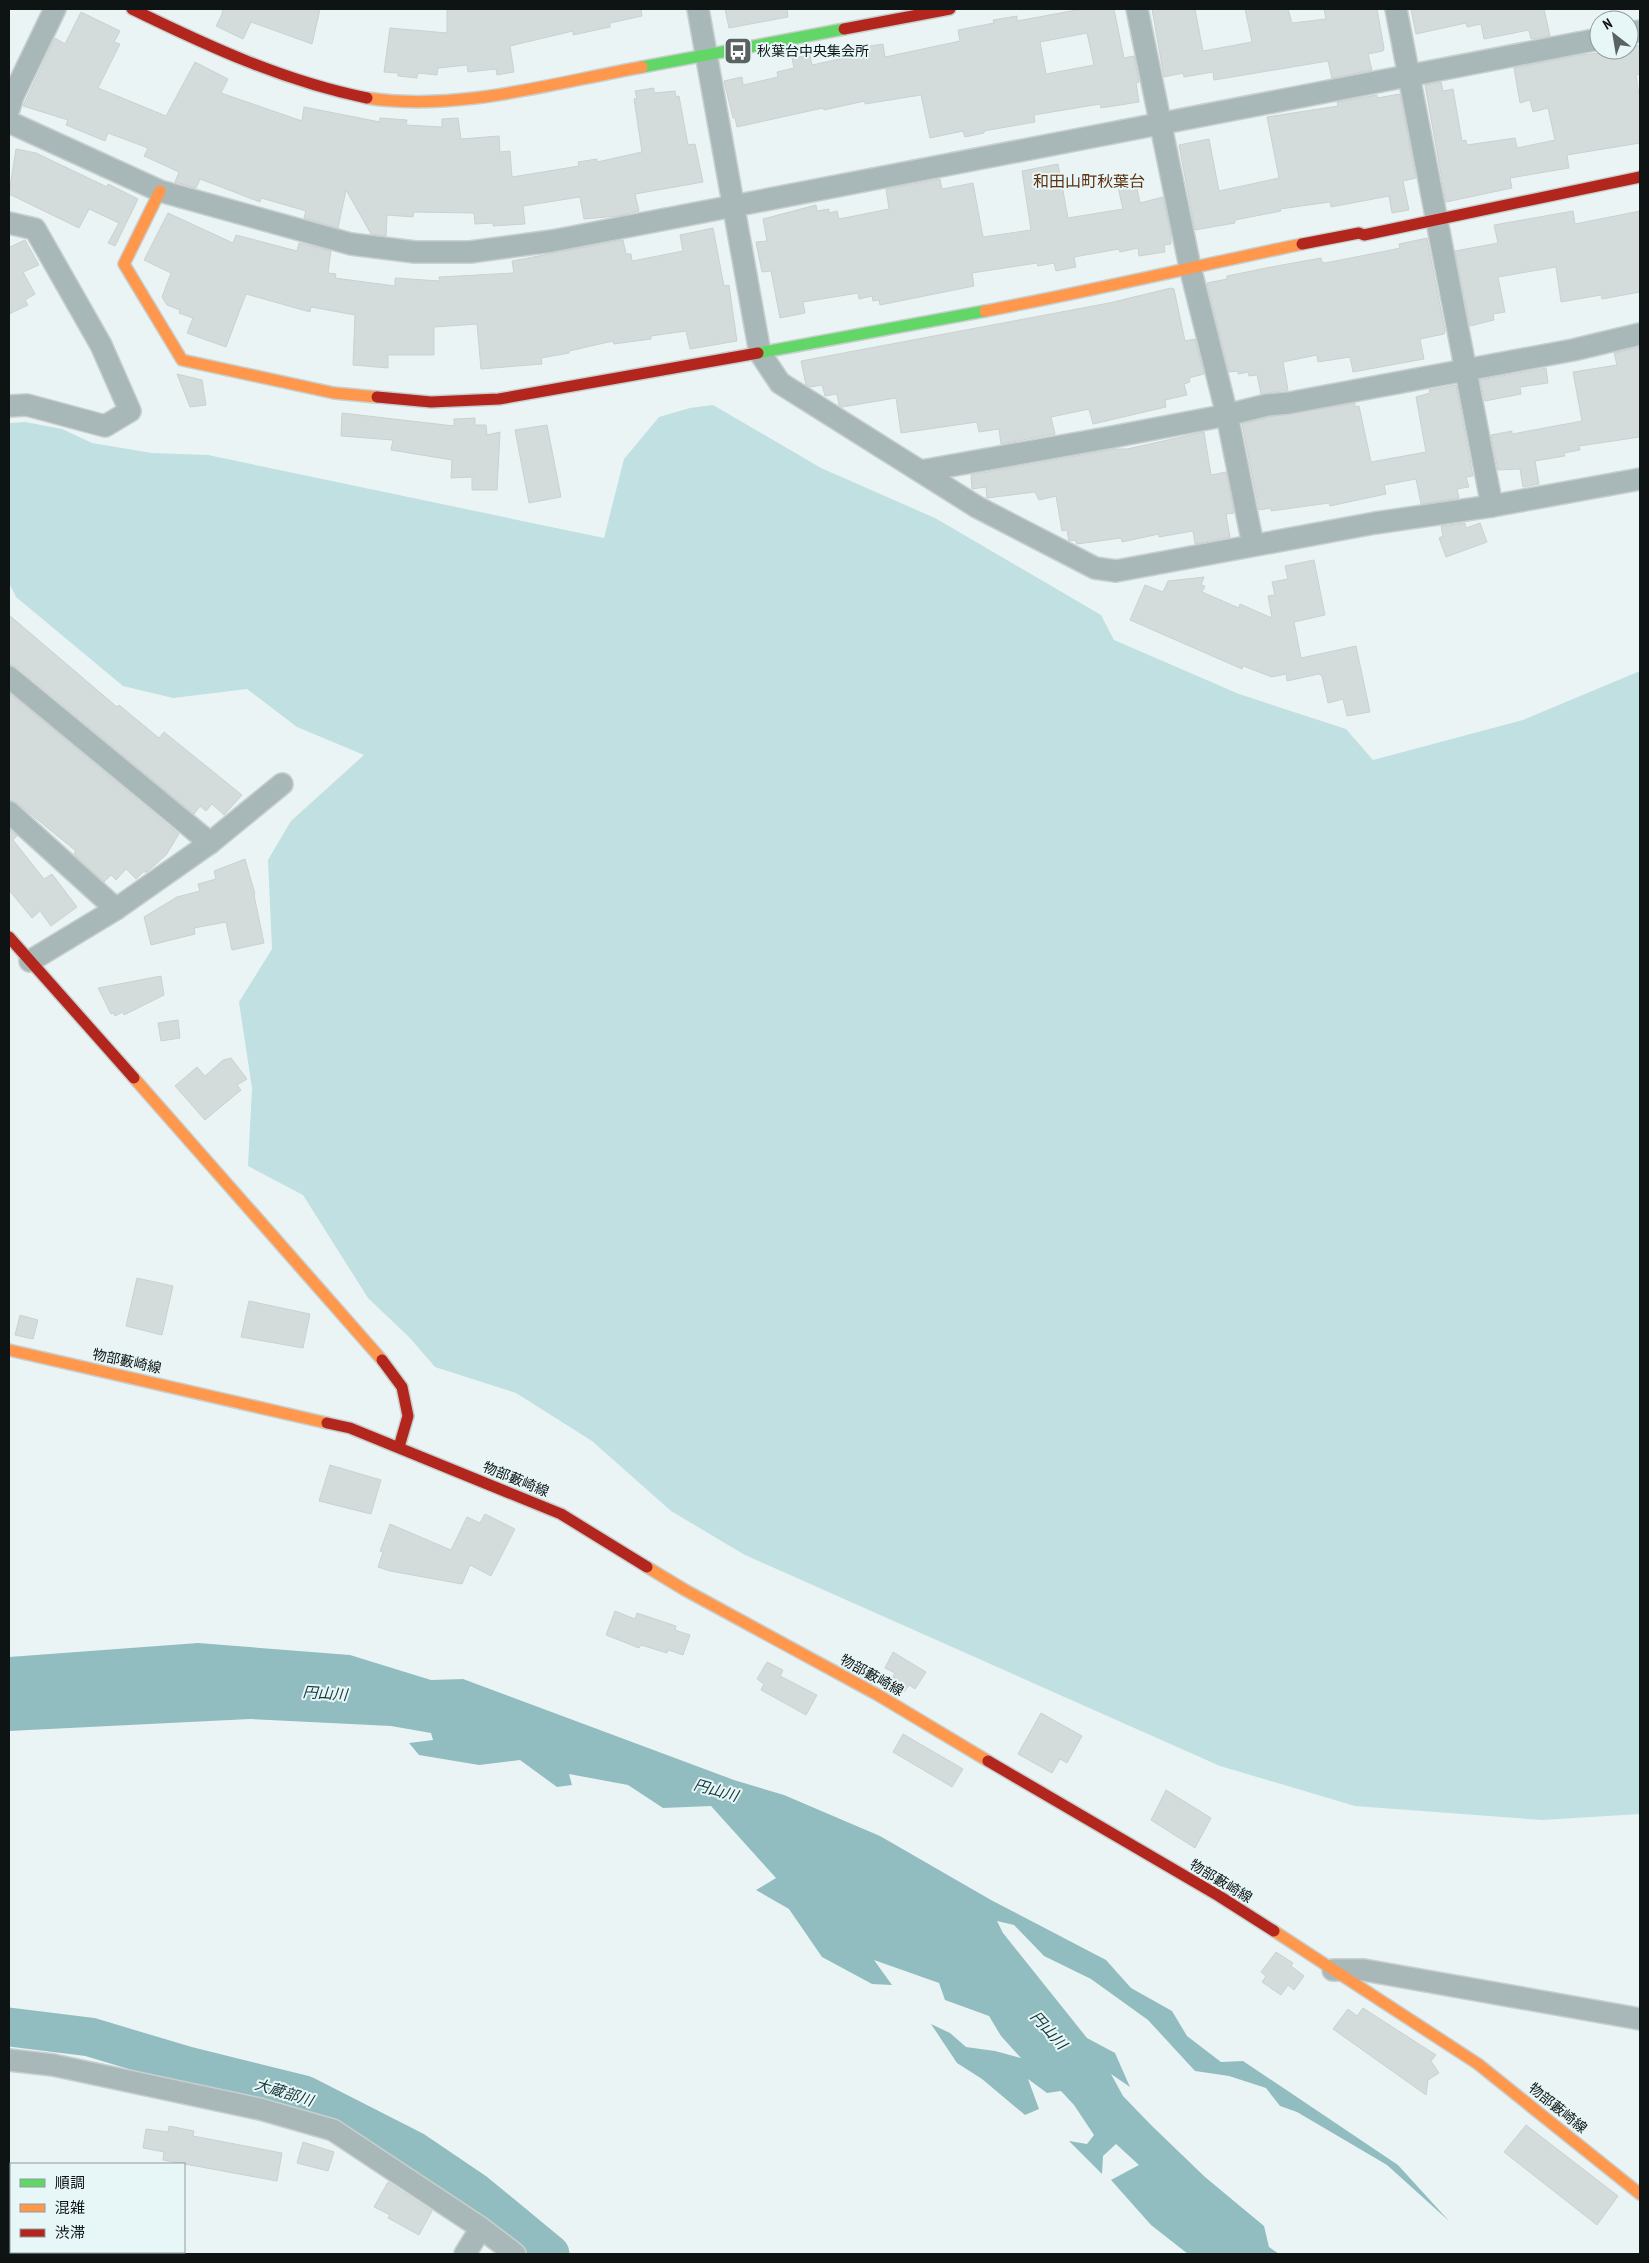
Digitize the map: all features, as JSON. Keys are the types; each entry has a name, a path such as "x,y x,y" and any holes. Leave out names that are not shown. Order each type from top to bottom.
{"street":[{"path":"9,109 13,96 55,9"},
{"path":"132,9 208,46 284,78 370,98 431,100 513,91 950,9"},
{"path":"698,9 760,354 780,383 977,506 1096,568 1116,572 1375,523 1492,506 1640,479"},
{"path":"1137,9 1190,267 1227,415 1253,545"},
{"path":"1396,9 1492,506"},
{"path":"9,122 160,191 351,244 415,252 470,252 552,241 1408,74 1589,41"},
{"path":"160,191 124,264 182,360 334,393 431,402 499,399 760,354 1106,288 1190,267 1437,220 1640,177"},
{"path":"9,223 35,229 102,345 130,411 104,426 27,405 9,406"},
{"path":"921,471 1227,415 1267,405 1289,403 1573,350 1640,334"},
{"path":"9,677 210,843"},
{"path":"30,961 116,908 210,843 282,784"},
{"path":"9,812 116,908"},
{"path":"9,937 378,1355 402,1386 408,1416 399,1447"},
{"name":"物部藪崎線","path":"9,1350 350,1428 561,1514 685,1590 878,1695 1078,1815 1219,1896 1478,2064 1640,2194"},
{"path":"1333,1970 1364,1970 1640,2018"},
{"path":"9,2060 53,2065 260,2109 333,2130 481,2228 515,2254"},
{"path":"465,2254 481,2228"}],"shaded area":[{"path":"713,405 821,468 935,518 1101,615 1114,640 1239,694 1346,729 1373,760 1523,720 1640,671 1640,1814 1542,1820 1355,1806 1220,1766 745,1555 671,1511 592,1441 516,1393 435,1367 409,1337 368,1298 303,1195 248,1166 252,1088 239,1002 272,949 268,860 291,821 364,755 297,727 247,689 173,698 123,686 16,597 9,583 9,423 25,422 62,429 92,443 152,453 208,455 604,538 624,459 659,417 690,408"}],"water":[{"name":"円山川","path":"198,1643 350,1655 431,1680 463,1679 734,1780 784,1795 880,1836 991,1900 1106,1960 1131,1988 1172,2011 1187,2036 1221,2062 1243,2061 1398,2165 1449,2221 1387,2165 1297,2112 1280,2106 1266,2088 1229,2076 1195,2071 1148,2020 1091,1979 1044,1956 1014,1925 997,1921 1003,1933 1087,2038 1115,2053 1130,2087 1111,2074 1123,2096 1205,2177 1264,2226 1269,2247 1279,2254 1188,2254 1151,2225 1111,2180 1139,2165 1116,2144 1103,2156 1102,2174 1069,2141 1087,2144 1094,2135 1074,2105 1061,2091 1047,2093 1028,2079 1039,2109 1025,2115 982,2079 957,2063 931,2024 950,2033 966,2047 995,2051 1021,2058 1001,2036 989,2016 945,2000 939,1983 874,1960 892,1985 872,1984 822,1957 789,1909 756,1890 776,1878 711,1806 663,1808 628,1785 569,1774 572,1785 557,1787 520,1760 479,1765 419,1755 409,1743 433,1740 431,1733 391,1726 250,1719 9,1731 9,1657"}],"building":[{"path":"221,9 320,9 312,44 251,22 243,39 216,26 223,12"},
{"path":"447,9 641,9 642,16 610,23 610,27 573,35 573,31 510,46 514,72 497,75 496,69 468,72 467,65 438,68 437,75 418,73 417,78 398,76 398,73 384,72 390,28 447,33"},
{"path":"725,9 787,9 788,17 729,28"},
{"path":"1082,9 1114,9 1124,58 1134,56 1139,82 1136,83 1139,102 1101,108 1100,104 1034,115 1035,122 984,131 984,133 965,137 963,131 930,138 921,95 865,104 865,101 824,110 823,108 737,127 735,118 733,118 724,81 742,77 743,85 778,77 777,72 794,68 792,58 810,55 812,65 858,55 857,48 883,44 885,57 960,41 958,30 994,23 993,20 1017,16 1017,21","holes":["1087,33 1094,65 1046,74 1040,42"]},
{"path":"1152,9 1195,9 1203,51 1252,42 1245,9 1288,9 1292,23 1326,19 1324,9 1377,9 1384,48 1383,51 1368,54 1372,70 1332,78 1328,61 1214,80 1213,72 1184,77 1183,73 1164,77"},
{"path":"1411,9 1544,9 1550,36 1531,39 1529,30 1484,39 1481,24 1467,27 1466,23 1416,34"},
{"path":"81,12 120,31 114,42 120,44 98,88 166,116 195,62 228,79 221,93 302,121 304,107 380,122 380,118 407,120 406,125 442,127 442,119 458,118 461,139 499,136 500,152 510,151 512,177 579,166 578,162 597,159 597,162 642,152 634,99 637,98 635,91 654,88 654,93 675,91 676,97 679,96 688,145 695,144 703,182 635,194 639,211 618,216 584,219 580,197 523,206 525,224 493,226 493,223 475,224 474,213 414,212 413,217 387,215 386,236 371,234 346,190 338,228 304,218 306,211 261,198 260,202 200,179 196,188 175,182 179,172 144,156 148,148 108,133 105,141 66,125 68,120 23,106 55,38 65,44"},
{"path":"1639,45 1640,74 1636,75 1640,102 1640,143 1567,155 1569,168 1510,178 1512,188 1446,202 1425,85 1441,82 1443,91 1453,89 1462,141 1466,140 1467,145 1515,138 1517,148 1555,140 1548,108 1533,112 1530,100 1520,103 1514,68 1589,54 1589,60 1639,60"},
{"path":"1400,94 1416,178 1403,181 1409,210 1392,213 1389,196 1331,207 1330,202 1280,209 1281,211 1235,220 1235,223 1195,230 1179,145 1209,139 1219,191 1279,178 1267,117 1338,106 1337,102 1377,95 1377,98"},
{"path":"16,149 36,153 107,187 108,184 138,199 115,246 108,243 119,223 89,209 79,228 9,194"},
{"path":"1058,164 1068,218 1123,209 1117,183 1135,179 1140,203 1163,197 1171,235 1171,244 1164,245 1165,252 1139,256 1138,248 1120,252 1119,249 1074,257 1076,267 1056,271 1054,263 1038,266 1037,263 972,273 974,286 880,305 879,300 873,301 872,296 859,299 858,293 803,302 805,313 780,318 771,271 762,272 756,242 767,241 763,219 816,205 817,211 829,209 829,213 837,211 839,219 889,209 886,189 940,179 942,189 973,183 983,237 1031,230 1022,171"},
{"path":"1573,211 1575,224 1640,211 1640,292 1602,299 1601,295 1561,302 1556,267 1498,277 1505,312 1493,314 1494,320 1470,326 1455,251 1498,243 1494,225"},
{"path":"168,213 233,243 236,235 297,251 299,243 331,251 328,273 336,274 335,278 395,286 395,278 440,281 439,277 514,273 512,261 623,240 626,254 631,254 632,261 683,251 680,235 713,228 724,286 729,285 737,341 690,349 686,331 651,336 651,339 614,344 613,341 569,351 569,353 541,358 542,364 481,369 477,324 434,327 434,355 388,355 388,368 353,365 355,315 311,307 310,312 246,294 226,347 187,333 193,318 179,313 180,310 167,305 162,297 171,273 144,260"},
{"path":"1427,238 1445,331 1444,334 1420,339 1424,359 1353,372 1350,357 1318,362 1317,355 1283,362 1288,390 1261,394 1257,375 1249,376 1248,372 1238,374 1238,371 1229,372 1207,283 1227,279 1227,276 1321,258 1322,262 1325,263 1391,250 1400,248 1399,244"},
{"path":"25,240 39,265 23,272 35,294 25,300 28,305 9,314 9,246"},
{"path":"1171,288 1174,289 1185,341 1195,339 1204,374 1189,378 1190,382 1184,384 1187,395 1165,400 1166,407 1093,424 1089,409 1051,417 1055,434 1001,444 999,429 979,432 977,422 901,433 896,398 842,407 839,405 837,394 825,396 822,385 810,387 806,385 801,361 1109,303"},
{"path":"1640,347 1640,437 1579,446 1580,450 1564,453 1565,456 1535,461 1539,484 1523,487 1520,469 1498,470 1491,435 1512,431 1512,434 1582,421 1573,372 1617,365 1614,353"},
{"path":"1546,368 1548,383 1520,387 1521,394 1485,401 1480,380"},
{"path":"177,374 202,380 206,405 190,407"},
{"path":"1456,385 1473,476 1466,477 1469,487 1457,489 1459,498 1421,504 1416,479 1384,485 1386,494 1330,506 1329,503 1271,511 1271,508 1259,510 1242,424 1269,417 1355,403 1355,407 1359,406 1371,462 1426,452 1416,397 1430,393 1429,390"},
{"path":"342,413 454,426 454,419 475,418 475,425 486,425 487,435 500,432 497,490 472,490 472,477 451,478 452,460 391,450 393,440 341,436"},
{"path":"547,425 561,497 529,503 515,430"},
{"path":"1204,432 1211,475 1226,472 1234,513 1226,514 1230,537 1195,544 1193,531 1159,537 1159,534 1122,542 1121,538 1077,544 1075,540 1069,541 1067,530 1062,531 1056,496 1039,500 1035,492 987,498 986,487 972,489 971,475 1115,449 1127,449"},
{"path":"1465,523 1466,528 1480,523 1487,542 1446,557 1439,538 1443,536 1441,526"},
{"path":"1314,560 1325,615 1294,622 1301,658 1356,646 1370,712 1347,716 1343,699 1328,703 1322,676 1319,674 1287,681 1286,674 1272,677 1243,666 1242,669 1130,620 1145,585 1163,592 1168,581 1204,577 1201,585 1205,586 1202,592 1239,608 1240,604 1272,618 1268,596 1275,595 1272,582 1288,579 1285,566"},
{"path":"9,615 117,707 119,705 159,738 164,732 242,795 224,815 212,804 206,811 200,806 194,814 17,667 9,665"},
{"path":"9,693 179,834 166,855 147,872 143,872 136,879 126,869 116,880 111,875 104,882 76,856 74,853 76,851 17,803 9,800"},
{"path":"9,829 17,836 13,840 44,879 52,874 77,907 51,926 40,911 32,918 9,890"},
{"path":"245,859 255,894 264,943 232,950 226,922 194,928 195,934 151,945 144,917 177,897 200,891 198,884 216,879 214,871"},
{"path":"161,976 164,995 124,1015 123,1012 115,1016 114,1013 111,1014 98,988"},
{"path":"178,1020 180,1038 161,1041 158,1023"},
{"path":"231,1058 247,1079 237,1085 241,1090 205,1120 175,1086 197,1067 205,1076 223,1060"},
{"path":"137,1278 173,1286 162,1335 126,1326"},
{"path":"249,1301 310,1314 303,1348 241,1337"},
{"path":"20,1315 38,1320 33,1339 15,1335"},
{"path":"330,1465 381,1480 371,1514 319,1501"},
{"path":"485,1514 515,1529 491,1576 470,1565 462,1584 390,1571 378,1567 383,1552 380,1551 390,1524 451,1550 467,1517 480,1523"},
{"path":"615,1611 635,1619 637,1613 676,1626 675,1630 690,1635 683,1655 668,1650 667,1653 641,1645 639,1648 606,1635"},
{"path":"893,1652 926,1672 915,1689 909,1685 904,1692 889,1683 895,1673 885,1668"},
{"path":"767,1662 783,1670 780,1676 817,1695 806,1715 761,1690 764,1684 757,1679"},
{"path":"1041,1713 1082,1736 1067,1763 1060,1759 1052,1773 1018,1754"},
{"path":"903,1734 963,1769 952,1787 893,1752"},
{"path":"1166,1790 1211,1818 1195,1848 1151,1820"},
{"path":"1276,1952 1293,1963 1291,1966 1304,1976 1294,1990 1288,1985 1281,1995 1262,1982 1266,1976 1261,1972"},
{"path":"1363,2008 1436,2055 1431,2061 1439,2073 1428,2080 1426,2095 1333,2029 1348,2009 1357,2016"},
{"path":"1526,2125 1618,2196 1597,2225 1504,2152"},
{"path":"169,2126 194,2131 193,2136 282,2153 277,2181 163,2160 164,2152 143,2148 146,2129 168,2132"},
{"path":"303,2142 334,2152 328,2171 297,2163"},
{"path":"388,2182 432,2211 419,2235 388,2218 390,2215 374,2207"}],"waterway":[{"name":"大蔵部川","path":"9,2027 90,2037 187,2066 304,2095 414,2151 476,2193 550,2254"}],"traffic: fast":[{"path":"642,67 844,29"},
{"path":"758,353 985,311"}],"traffic: slow":[{"path":"367,98 401,101 471,99 540,88 642,67"},
{"path":"160,191 124,264 182,360 334,393 377,397"},
{"path":"985,311 1302,244"},
{"path":"134,1078 382,1360"},
{"path":"9,1350 327,1423"},
{"path":"647,1567 685,1590 878,1695 988,1761"},
{"path":"1274,1931 1478,2064 1640,2194"}],"traffic: jam":[{"path":"132,9 246,61 306,82 367,98"},
{"path":"844,29 950,9"},
{"path":"1302,244 1359,233 1364,235 1640,177"},
{"path":"377,397 431,402 499,399 758,353"},
{"path":"9,937 134,1078"},
{"path":"382,1360 402,1387 408,1416 399,1447"},
{"path":"327,1423 350,1428 561,1514 647,1567"},
{"path":"988,1761 1219,1896 1274,1931"}],"place":[{"name":"秋葉台中央集会所","path":"738,51"}],"district":[{"name":"和田山町秋葉台","path":"1089,181"}]}
